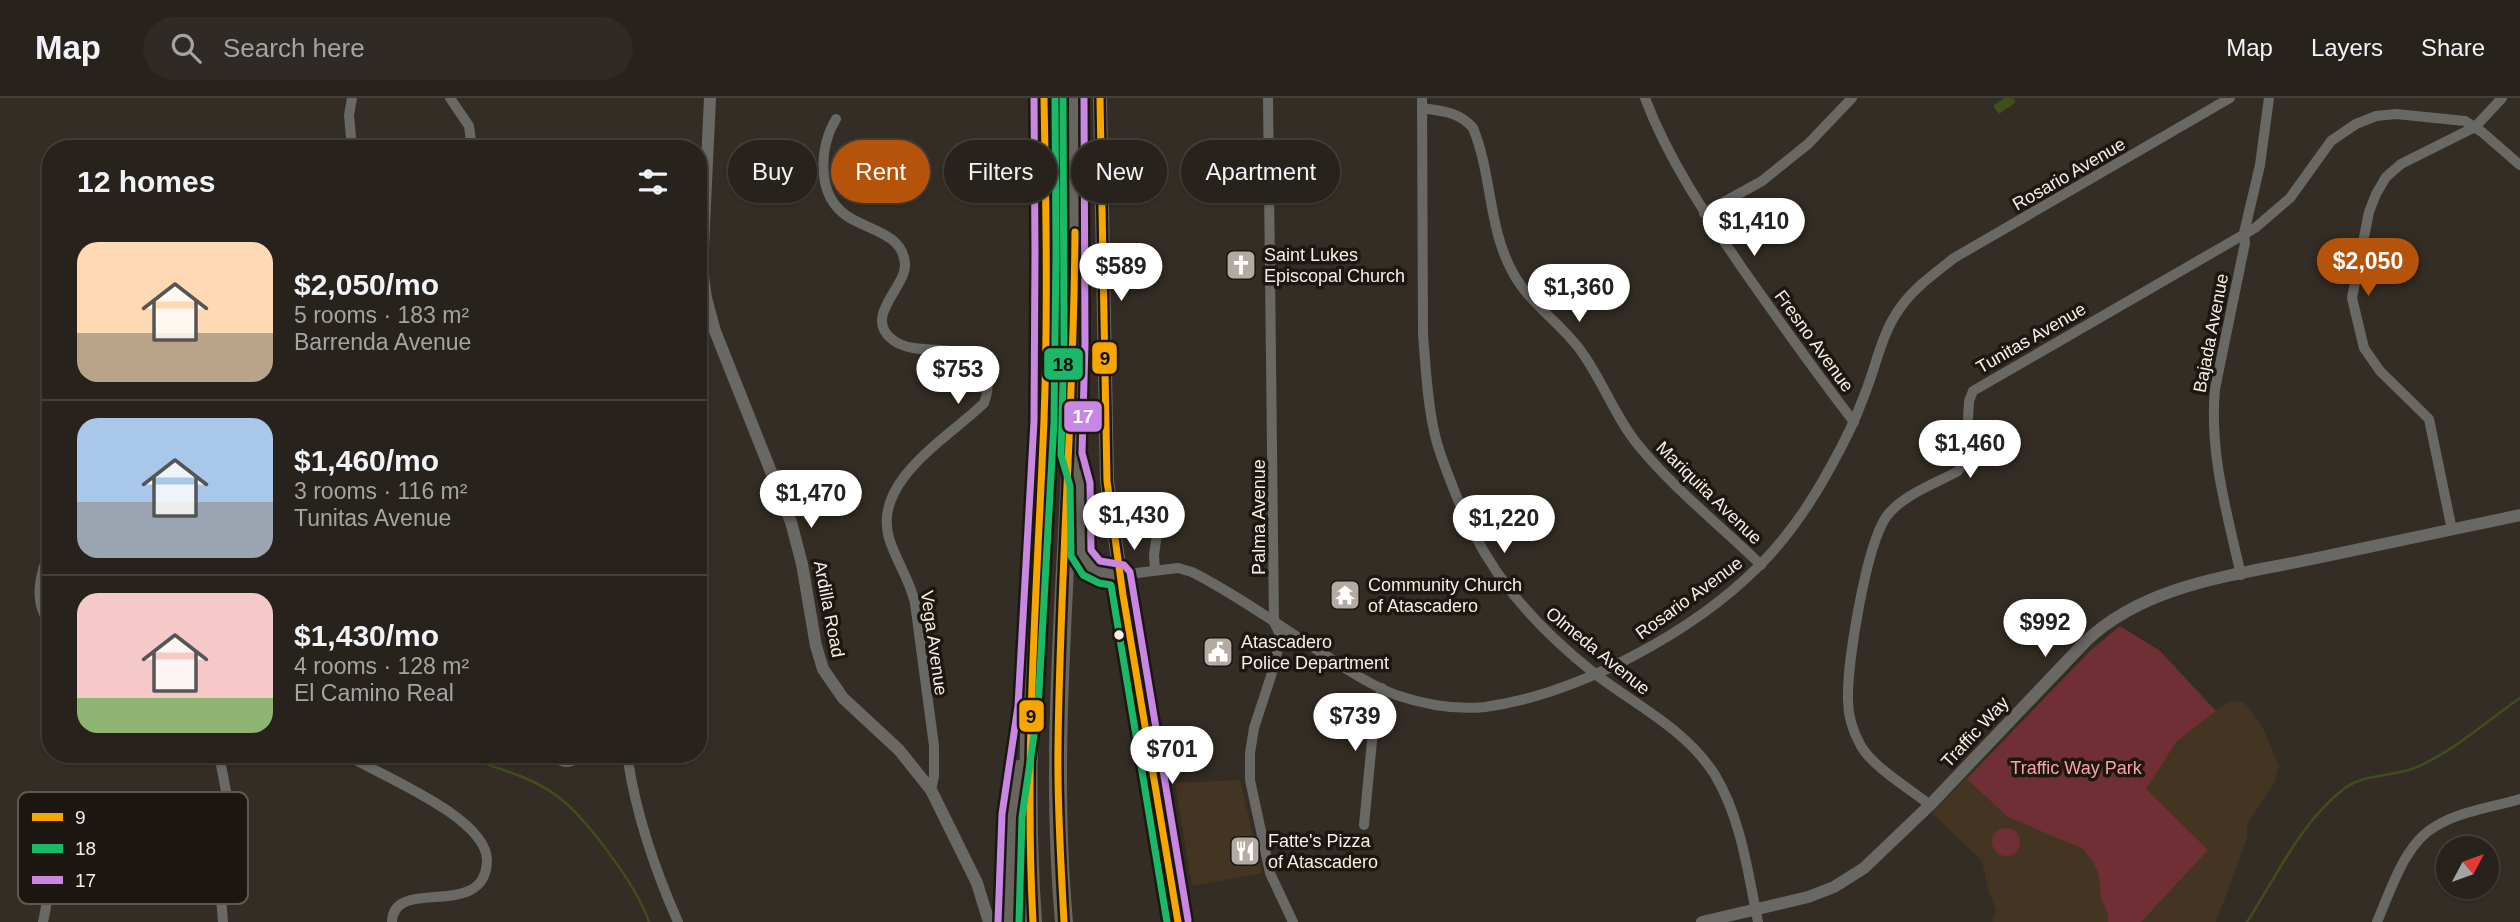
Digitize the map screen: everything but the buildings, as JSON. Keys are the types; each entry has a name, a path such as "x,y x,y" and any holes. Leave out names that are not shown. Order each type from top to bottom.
{"highway":[{"path":"1033,922 1028,815 1028,707 1045,368 1044,98"},
{"path":"1064,922 1058,820 1058,709 1075,344 1073,98"},
{"path":"1071,454 1080,484 1081,553 1095,570 1119,575"},
{"path":"1008,922 1012,816 1028,707"}],"main road":[{"path":"1100,98 1106,459 1119,575 1178,922"}],"street":[{"path":"351,140 349,115 352,98"},
{"path":"450,98 468,126 470,140"},
{"name":"Ardilla Road","path":"707,155 710,98"},
{"name":"Palma Avenue","path":"1269,98 1274,622 1281,637 1272,676 1254,728 1250,780 1270,873 1293,922"},
{"name":"Fresno Avenue","path":"1645,98 1670,155 1704,213 1798,349 1854,422"},
{"path":"1704,213 1762,181 1808,144 1852,98"},
{"name":"Rosario Avenue","path":"1119,575 1178,568 1192,572 1382,688 1396,695 1430,703 1484,707 1521,699 1596,674 1645,650 1718,601 1761,565 1782,542 1829,469 1854,422 1890,325 1916,289 1954,258 2230,98"},
{"name":"Bajada Avenue","path":"2241,575 2218,475 2213,411 2215,389 2245,243 2244,233 2260,165 2269,98"},
{"path":"2452,530 2429,419 2380,371 2364,348 2352,298 2370,212 2386,177 2400,164 2475,127 2502,98"},
{"name":"Mariquita Avenue","path":"1422,103 1456,114 1473,128 1500,243 1519,284 1571,337 1638,445 1689,499 1761,565"},
{"name":"Olmeda Avenue","path":"1422,103 1423,335 1435,436 1460,506 1474,537 1493,567 1515,598 1540,626 1596,674 1685,739 1710,769 1734,817 1757,916"},
{"path":"2244,233 2255,228 2282,206 2331,141 2356,124 2376,116 2396,114 2465,121 2520,165"},
{"name":"Vega Avenue","path":"836,119 825,141 823,153 825,176 831,197 846,216 896,243 905,261 905,270 883,312 882,321 890,338 907,347 964,353 973,358 987,380 984,403 938,441 914,466 891,501 886,519 889,538 909,582 915,603 934,746 931,790"},
{"name":"Tunitas Avenue","path":"1930,805 1868,756 1857,738 1850,715 1848,699 1851,662 1867,567 1878,530 1893,509 1958,471 1962,466 1966,457 1969,401 1973,391 2244,233"},
{"name":"Ardilla Road","path":"707,302 715,331 791,522 802,564 818,655 830,681 843,698 899,750 931,790 976,883 989,922"},
{"path":"1155,570 1154,555 1160,514"},
{"name":"Traffic Way","path":"1702,922 1757,916 1849,878 1876,859 2070,657 2101,627 2136,605 2196,584 2520,515"},
{"path":"42,569 38,594 42,608"},
{"path":"1364,825 1374,720 1382,688"},
{"path":"220,763 226,792"},
{"path":"362,763 443,806 469,828 486,854 482,879 472,890 464,895 410,900 399,904 394,911 392,922"},
{"path":"628,763 652,853 678,922"},
{"path":"2376,922 2406,859 2415,845 2434,827 2453,818 2520,799"},
{"path":"43,922 47,904"},
{"path":"222,904 223,922"}],"shaded area":[{"path":"2004,98 2013,98 2016,102 1999,114 1993,106"},
{"path":"2120,626 2160,651 2215,711 2230,701 2242,702 2247,706 2262,726 2279,767 2273,785 2247,825 2247,839 2216,922 1993,922 1991,920 1996,911 1982,861 1932,813 2090,651"},
{"path":"1240,780 1262,873 1192,886 1175,783"}],"green space":[{"name":"Traffic Way Park","path":"2120,626 2160,651 2216,711 2177,741 2146,789 2208,850 2141,922 2108,922 2108,913 2101,898 2099,875 2093,861 2083,849 2008,817 1967,779 2090,651"},
{"path":"2006,828 2016,832 2020,842 2016,852 2006,856 1996,852 1992,842 1996,832"}],"waterway":[{"path":"2247,922 2303,833 2345,788 2362,780 2408,770 2431,760 2520,698"},
{"path":"482,763 534,782 569,806 596,836 623,873 649,922"}],"transit line":[{"name":"17","path":"998,922 1002,814 1018,706 1034,421 1034,98"},
{"name":"9","path":"1033,922 1031,734 1046,340 1044,98"},
{"name":"18","path":"1019,922 1022,817 1038,708 1054,422 1055,98"},
{"name":"18","path":"1063,98 1064,344 1061,455 1070,486 1071,556 1083,575 1099,583 1111,585 1167,922"},
{"name":"17","path":"1084,98 1085,344 1082,453 1090,483 1091,550 1100,561 1124,565 1130,572 1188,920"},
{"name":"9","path":"1100,98 1107,481 1123,595 1178,922"},
{"name":"9","path":"1064,922 1058,747 1075,232"}],"place":[{"name":"Saint Lukes Episcopal Church","path":"1241,265"},
{"name":"Community Church of Atascadero","path":"1345,595"},
{"name":"Atascadero Police Department","path":"1218,652"},
{"name":"Fatte's Pizza of Atascadero","path":"1245,851"}]}
